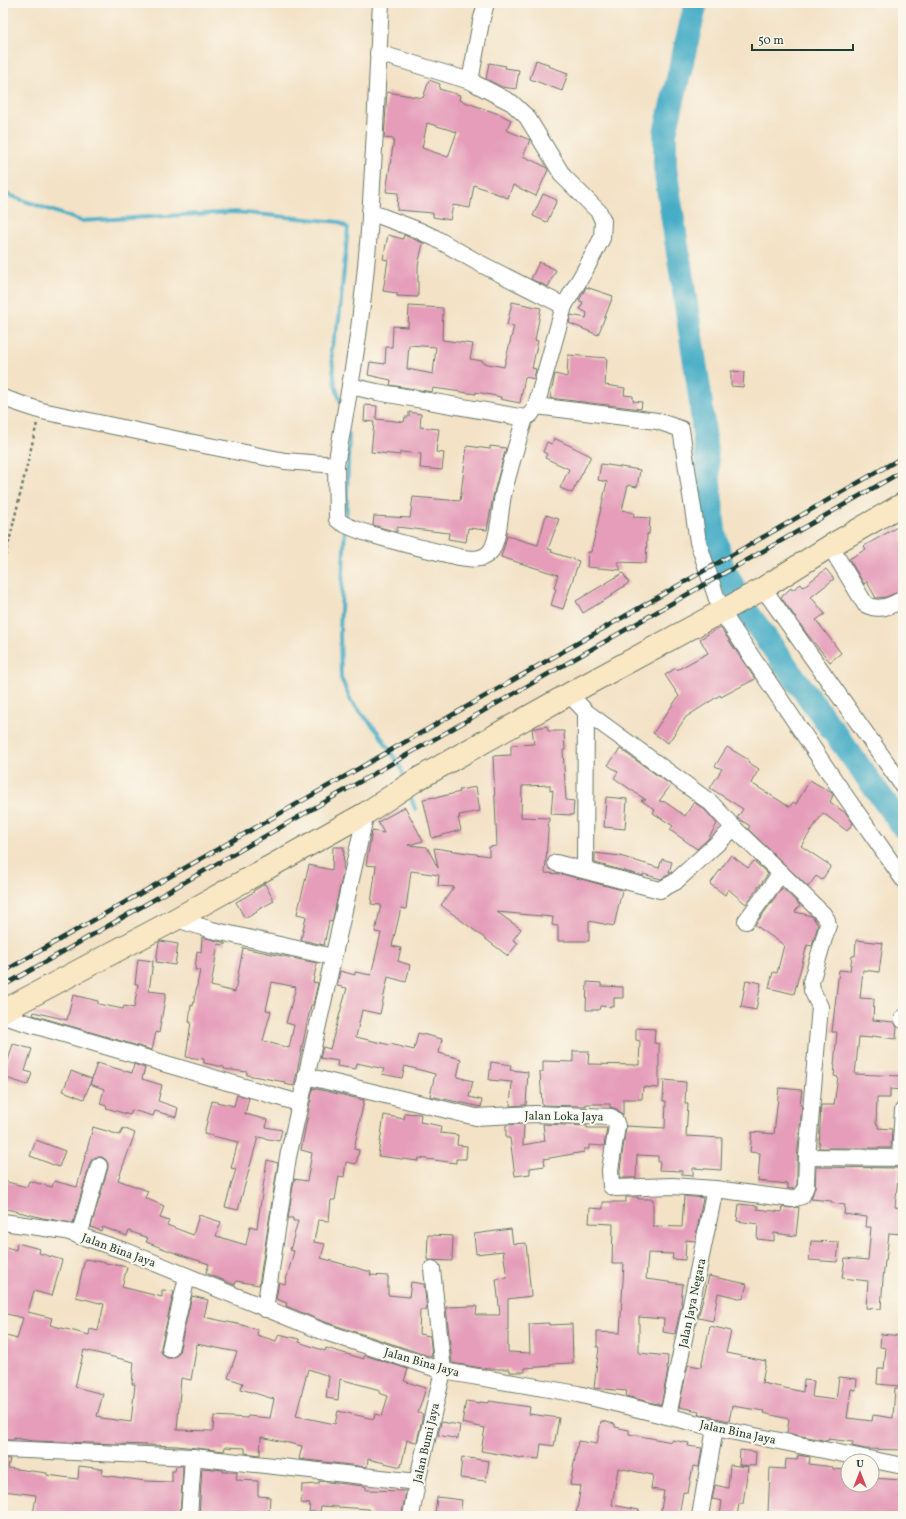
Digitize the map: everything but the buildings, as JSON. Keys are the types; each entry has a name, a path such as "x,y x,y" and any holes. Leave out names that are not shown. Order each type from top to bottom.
{"main road":[{"path":"3,1010 176,919 366,813 408,786 569,694 760,590 830,546 903,504"}],"street":[{"path":"378,53 470,81 512,103 522,112 563,176 599,212 603,221 602,238 564,306 536,406 531,414 525,418 503,496 495,544 485,557 459,557 377,536 346,525 337,519 336,465 346,414 365,273 370,212 378,53 382,3"},
{"path":"470,81 486,3"},
{"path":"370,212 435,238 477,262 564,306"},
{"path":"350,386 525,418"},
{"path":"3,398 42,411 285,461 336,465"},
{"path":"536,406 657,421 681,429 698,542 725,609 836,784 903,878"},
{"path":"830,546 866,604 871,608 886,607 903,599"},
{"path":"760,590 903,786"},
{"path":"569,694 586,712 711,803 734,828 823,914 827,920 828,925 811,982 812,990 820,1007 807,1158 901,1158 903,1110"},
{"path":"585,870 586,712"},
{"path":"265,1309 288,1157 299,1103 366,813"},
{"path":"556,863 660,890 675,882 734,828"},
{"path":"746,921 781,873"},
{"path":"176,919 212,930 333,957"},
{"path":"3,1016 299,1103"},
{"name":"Jalan Loka Jaya","path":"306,1076 476,1117 535,1114 611,1117 615,1120 616,1126 610,1170 611,1186 613,1187 672,1186 715,1189 792,1199 802,1196 806,1186 807,1158"},
{"path":"79,1236 99,1166"},
{"name":"Jalan Jaya Negara","path":"668,1416 715,1189"},
{"name":"Jalan Bina Jaya","path":"3,1222 56,1229 128,1252 186,1277 319,1330 444,1371 578,1394 714,1428 903,1466"},
{"path":"432,1269 444,1371"},
{"path":"170,1349 186,1277"},
{"name":"Jalan Bumi Jaya","path":"411,1516 417,1482 444,1371"},
{"path":"700,1516 714,1428"},
{"path":"3,1449 193,1457 417,1482"},
{"path":"190,1516 193,1457"}],"path":[{"path":"3,567 39,414 42,411"}],"waterway":[{"path":"696,3 665,133 665,168 700,395 714,531 722,566 747,612 903,827"},
{"path":"3,193 81,221 235,212 339,222 348,228 339,320 331,349 335,385 341,403"},
{"path":"346,520 349,434"},
{"path":"345,528 340,631 341,678 351,701 378,732 401,768 405,780"},
{"path":"409,792 415,809"}],"railway":[{"path":"3,972 903,457"},
{"path":"3,986 903,471"}]}
